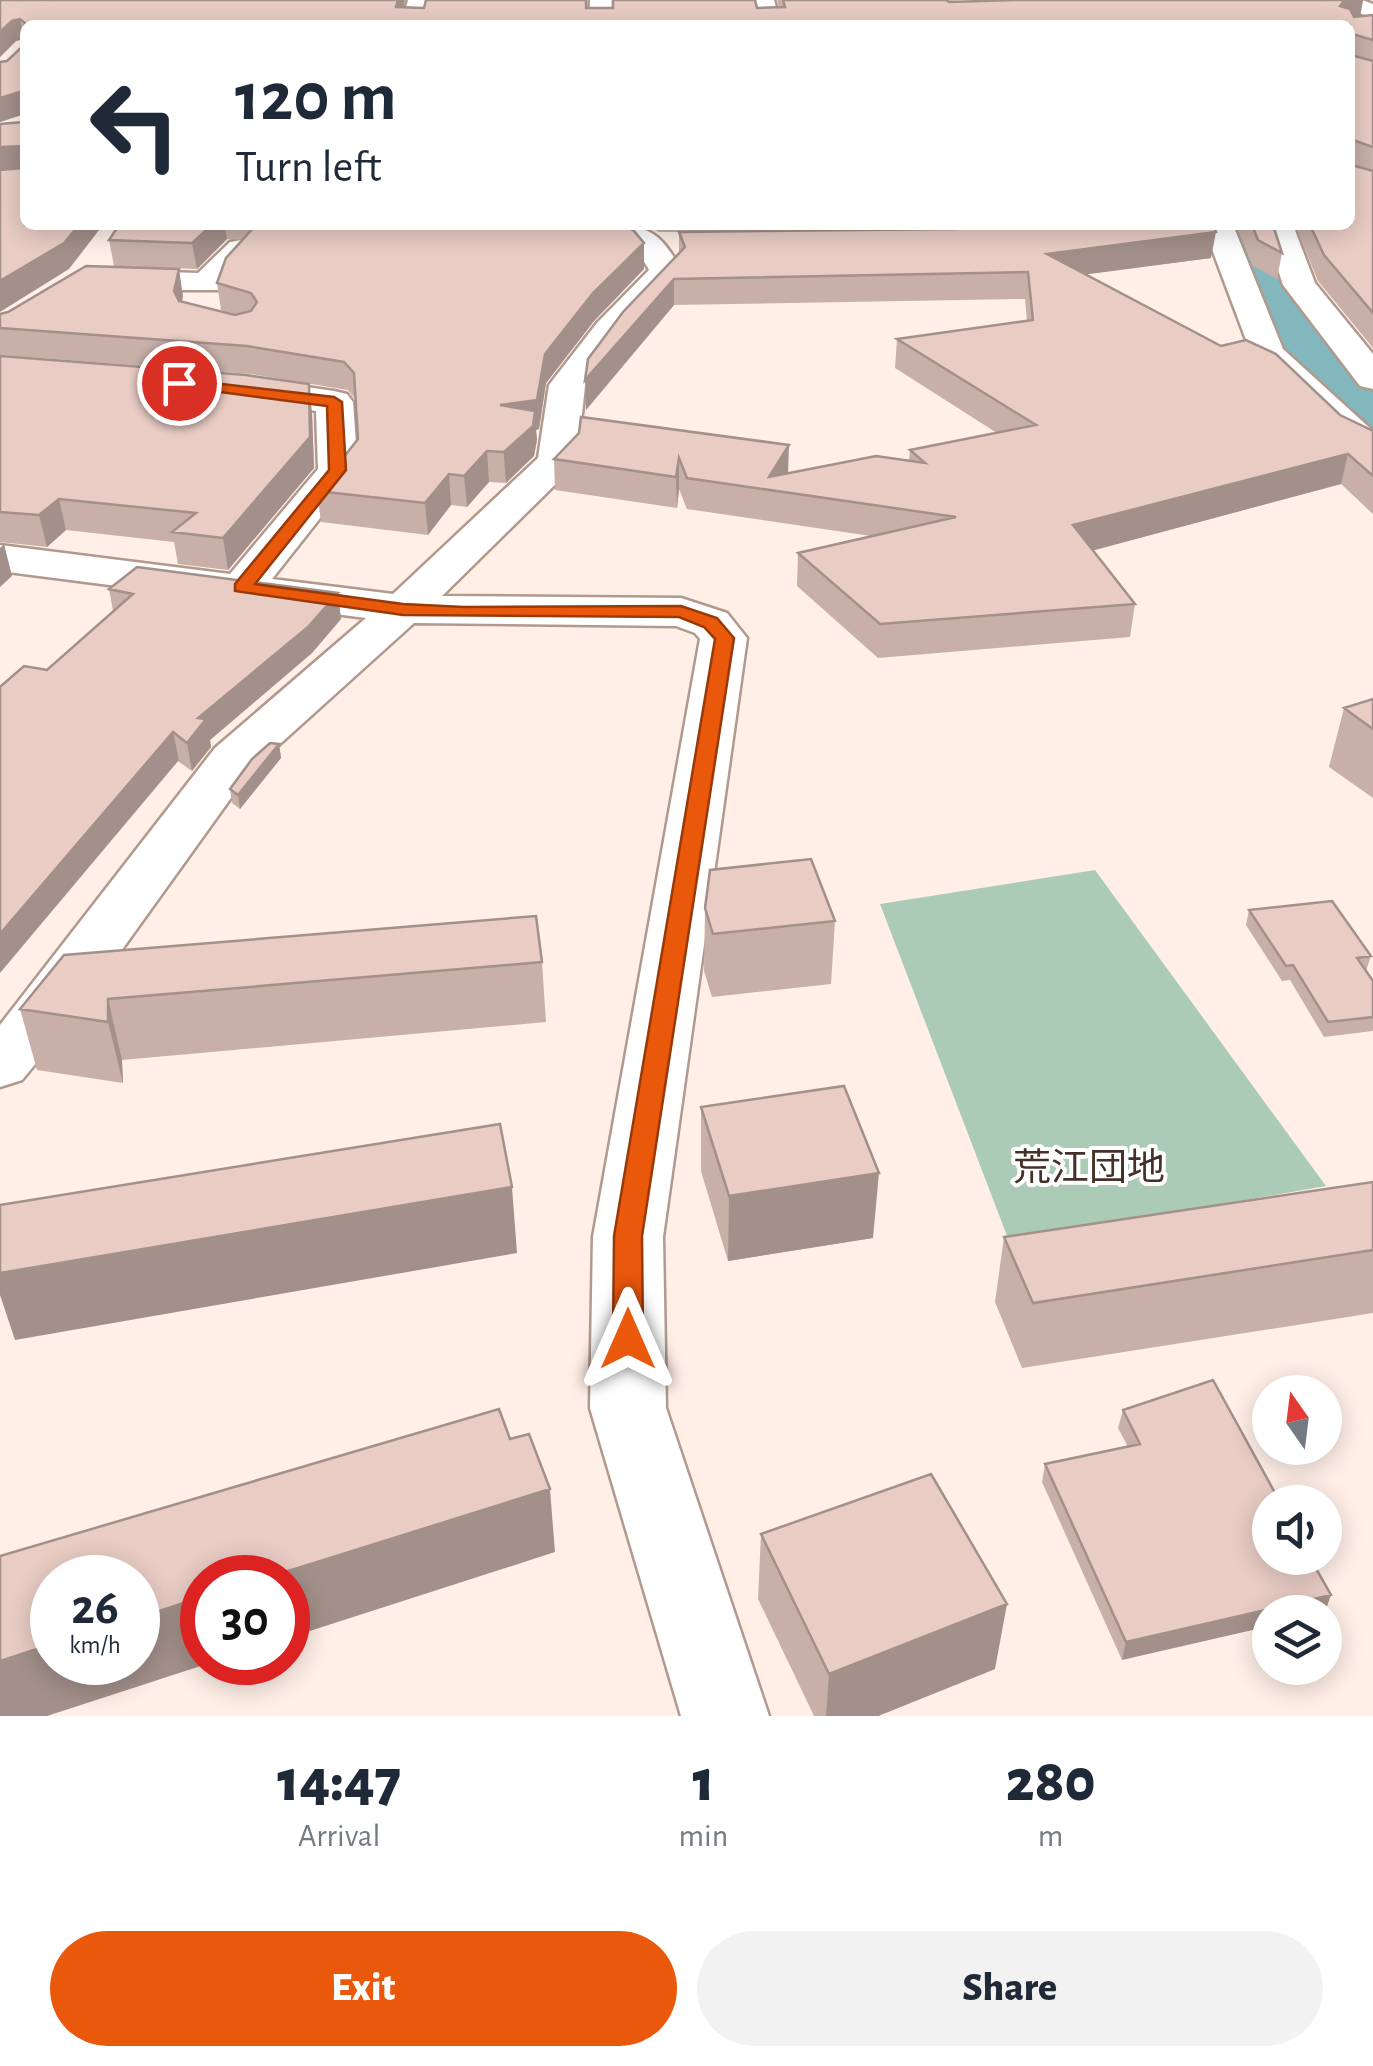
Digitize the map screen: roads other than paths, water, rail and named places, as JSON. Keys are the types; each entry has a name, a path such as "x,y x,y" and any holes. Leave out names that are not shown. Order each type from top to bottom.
{"street":[{"path":"1342,0 1373,12"},
{"path":"1220,230 1280,353 1350,434 1373,448"},
{"path":"1280,230 1299,285 1358,359"},
{"path":"0,1065 25,1004 233,758 403,609 557,461 567,385 609,330 666,272 660,239"},
{"path":"199,319 206,283 241,250"},
{"path":"103,252 76,284 206,283"},
{"path":"193,384 334,402 338,470 242,588"},
{"path":"0,558 403,609 681,612 710,622 724,638 628,1236 628,1408 725,1716"}],"waterway":[{"path":"1248,230 1296,338 1373,417"}],"district":[{"name":"荒江団地","path":"1089,1169"}]}
